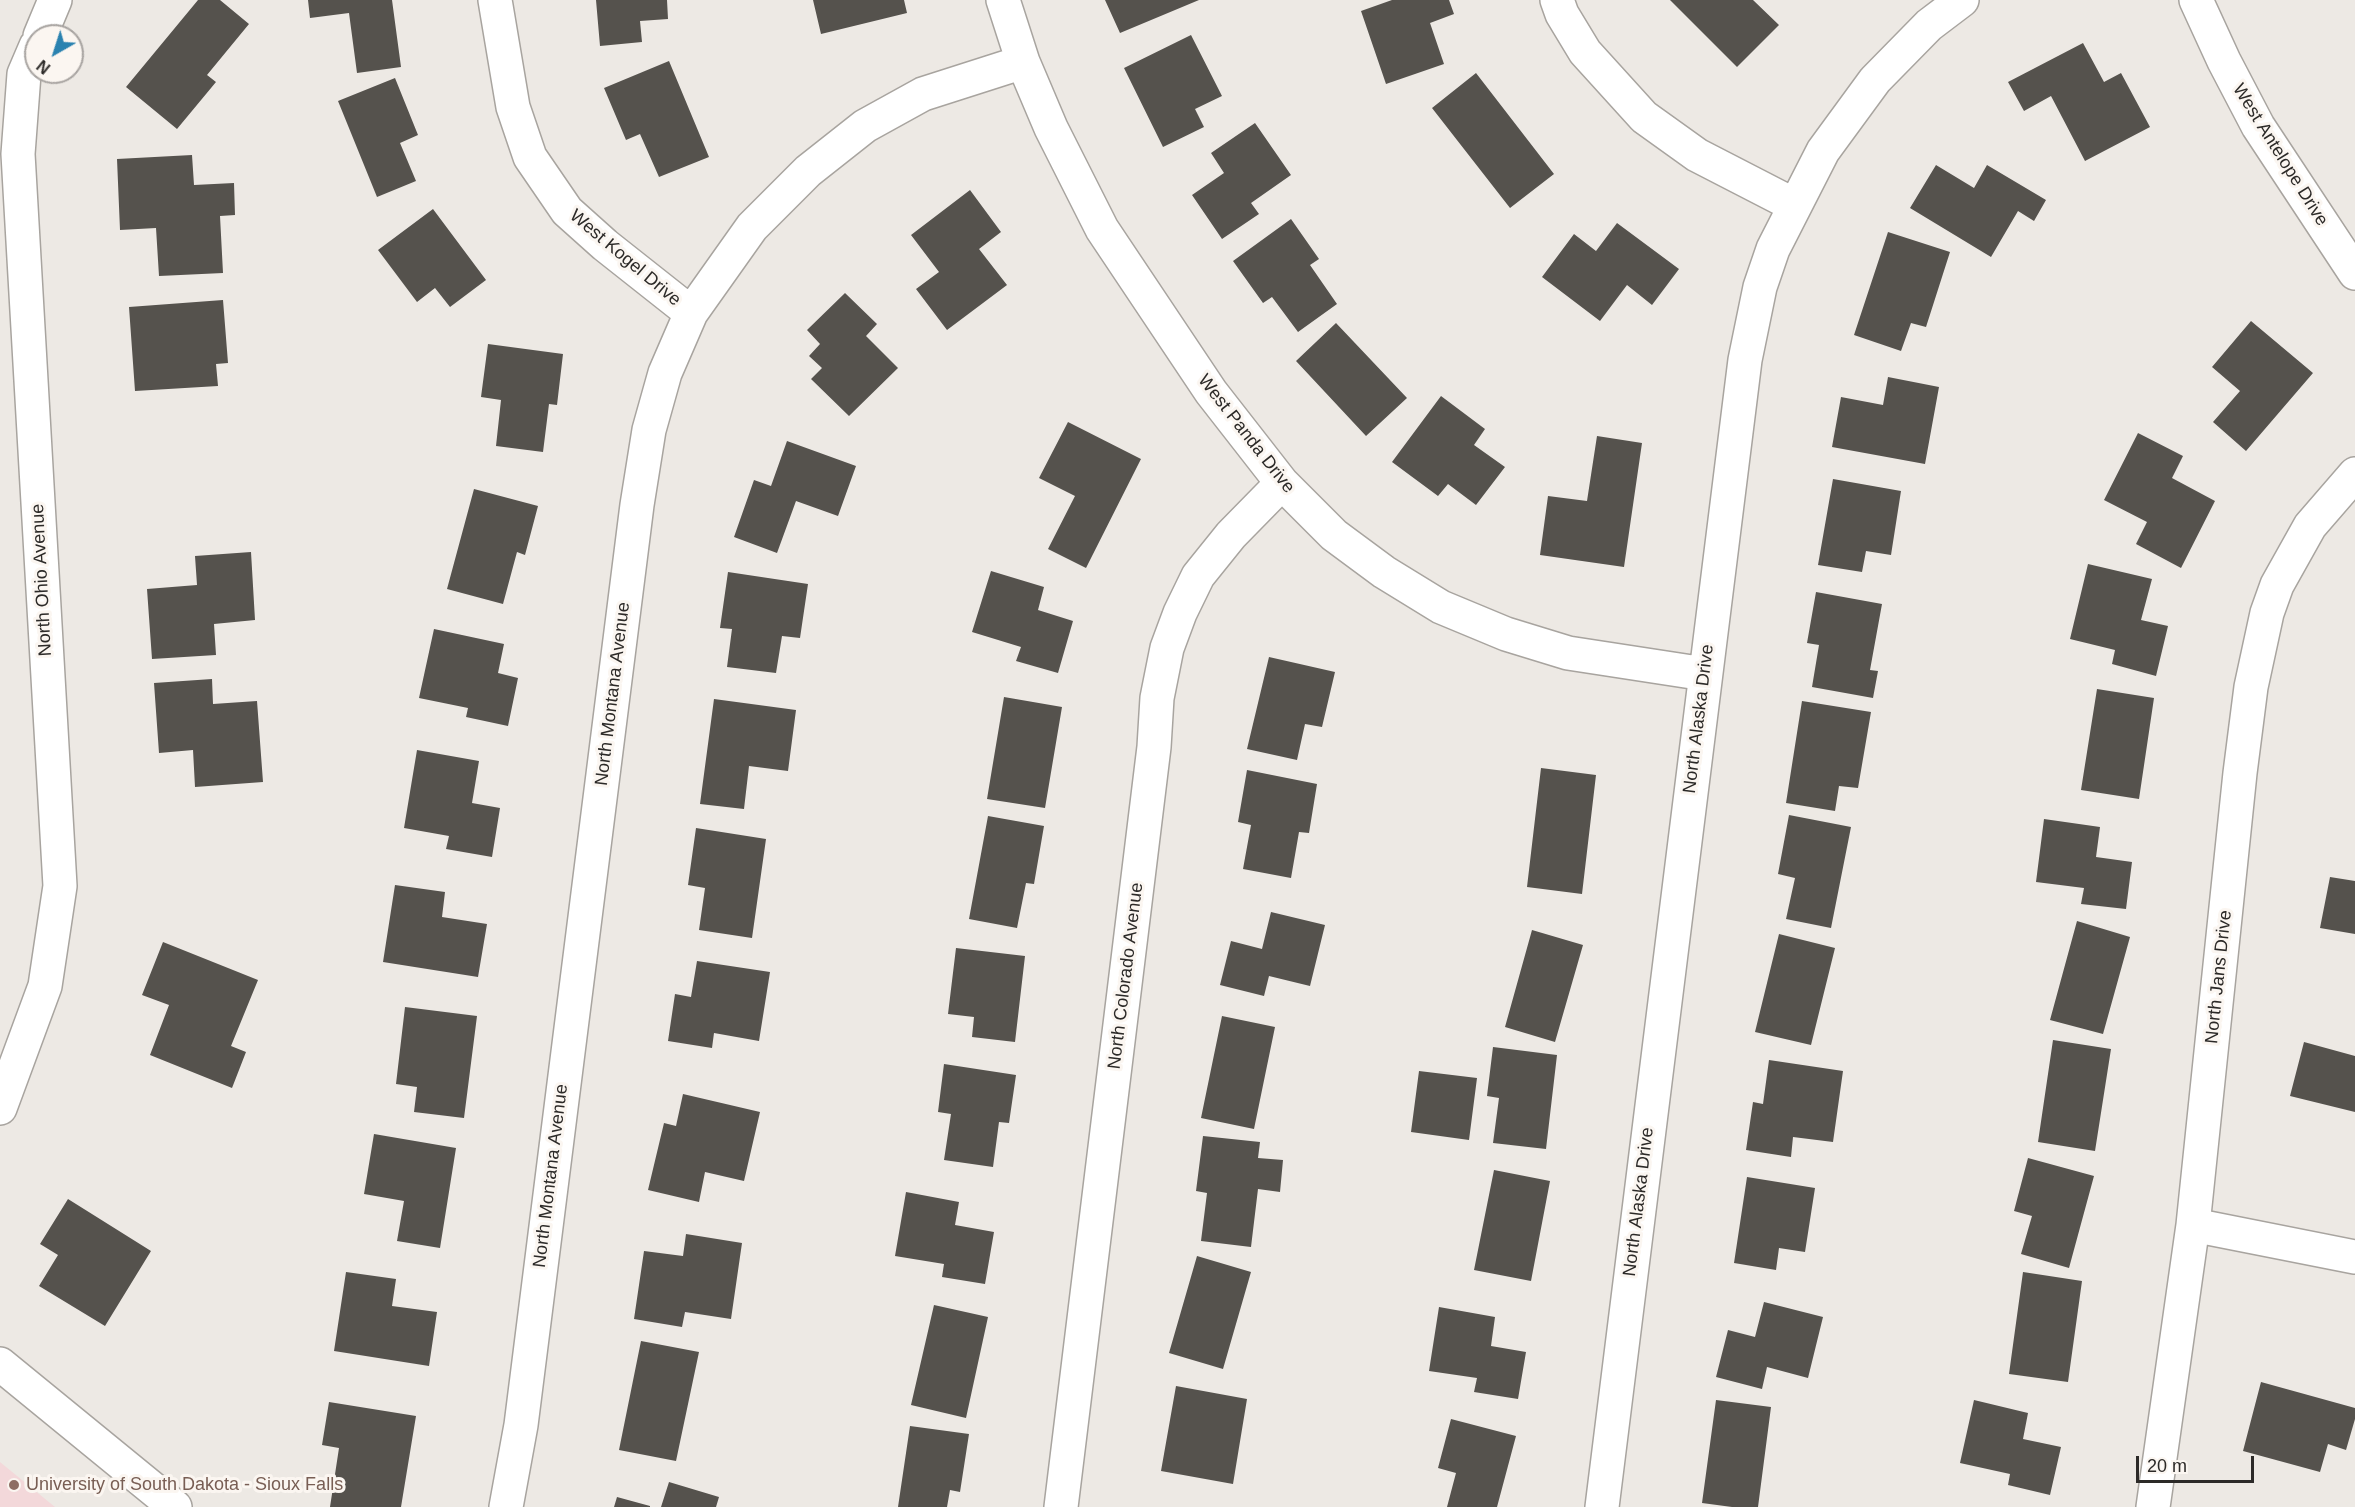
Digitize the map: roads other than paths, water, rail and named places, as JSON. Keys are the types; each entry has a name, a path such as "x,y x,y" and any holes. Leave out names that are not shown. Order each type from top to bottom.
{"street":[{"path":"45,24 55,0"},
{"name":"West Kogel Drive","path":"495,0 513,107 530,157 567,211 605,245 691,313"},
{"name":"West Panda Drive","path":"1003,0 1023,62 1051,128 1102,229 1211,392 1282,483 1334,535 1384,572 1441,607 1506,634 1568,653 1704,674"},
{"path":"1557,0 1562,14 1585,52 1644,117 1697,155 1794,205"},
{"name":"North Alaska Drive","path":"1602,1507 1744,360 1760,287 1773,249 1823,151 1875,80 1929,24 1962,0"},
{"name":"West Antelope Drive","path":"2196,0 2224,61 2258,126 2293,183 2355,273"},
{"name":"North Montana Avenue","path":"506,1507 521,1425 637,505 649,430 665,373 691,313 752,227 808,171 865,126 923,94 1023,62"},
{"name":"North Ohio Avenue","path":"0,1108 45,986 60,886 18,154 24,74"},
{"name":"North Jans Drive","path":"2153,1507 2193,1225 2251,687 2267,613 2277,585 2310,526 2355,474"},
{"name":"North Colorado Avenue","path":"1061,1507 1154,747 1157,698 1167,648 1180,613 1198,576 1231,535 1282,483"},
{"path":"2193,1225 2355,1257"},
{"path":"0,1364 175,1507"}],"place":[{"name":"University of South Dakota - Sioux Falls","path":"14,1485"}]}
